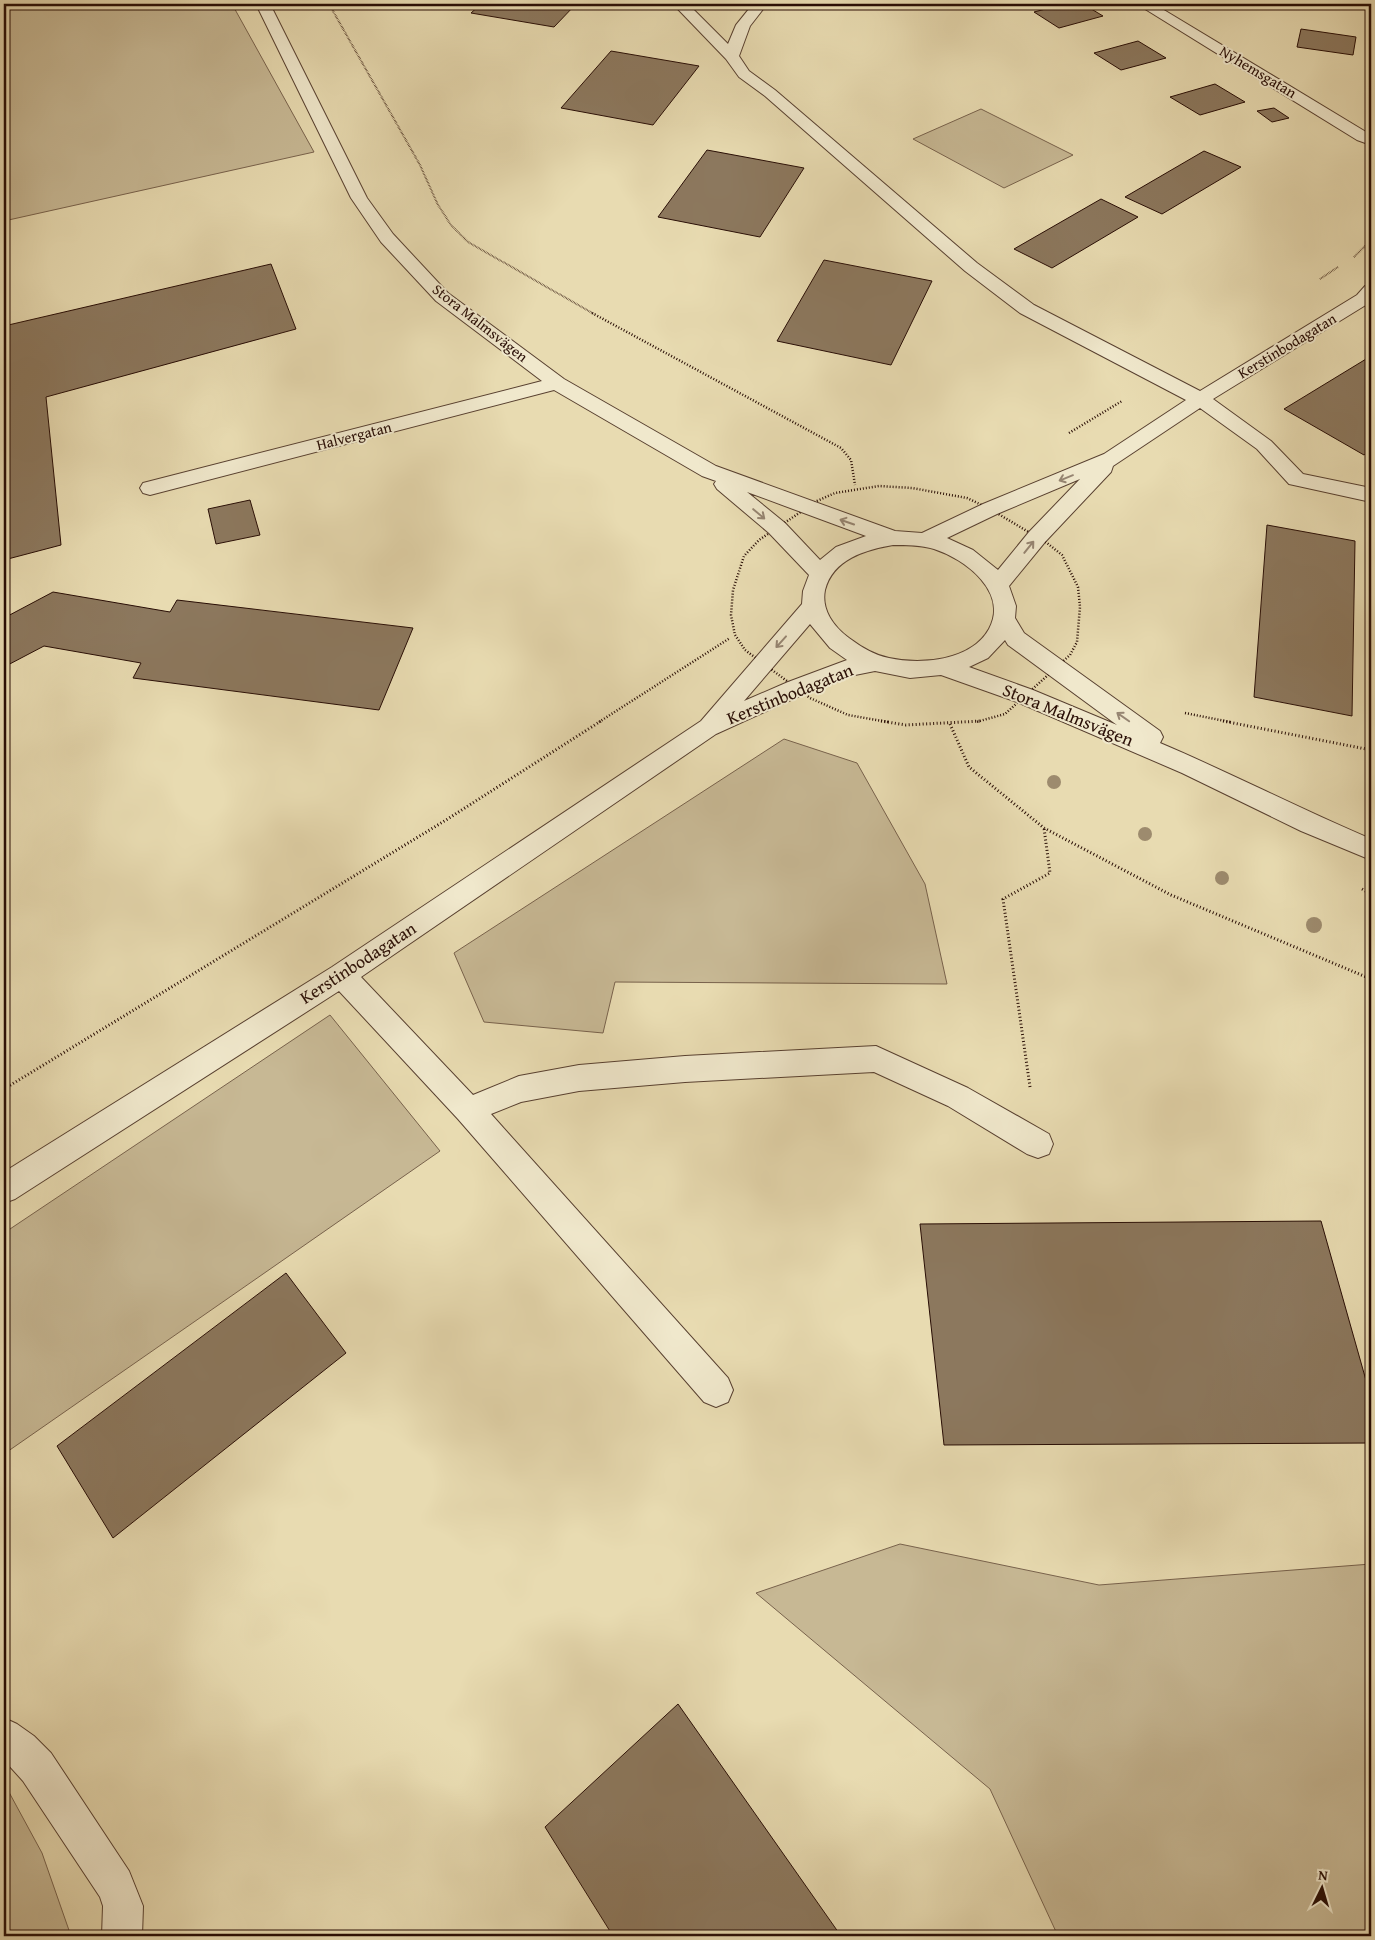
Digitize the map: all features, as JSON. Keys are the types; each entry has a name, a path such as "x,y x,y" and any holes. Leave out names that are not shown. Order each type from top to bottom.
{"street":[{"name":"Stora Malmsvägen","path":"263,4 359,198 388,238 442,297 557,384 709,471 893,538"},
{"path":"680,4 731,56 744,74 770,93 971,267 1027,309 1200,399 1264,445 1296,480 1371,495"},
{"path":"731,56 743,25 760,4"},
{"name":"Nyhemsgatan","path":"1144,4 1362,137 1371,140"},
{"name":"Kerstinbodagatan","path":"925,540 990,509 1111,459 1200,399 1293,344 1363,299 1371,290"},
{"name":"Halvergatan","path":"150,488 557,384"},
{"name":"Kerstinbodagatan","path":"998,585 1037,537 1111,459"},
{"name":"Stora Malmsvägen","path":"709,471 777,528 820,573"},
{"path":"893,538 925,540 940,544 971,558 990,574 998,585 1005,607 1001,630 984,649 958,663 943,667 909,669 874,663 837,642 824,629 814,606 814,590 820,573 842,553 862,543 893,538"},
{"name":"Kerstinbodagatan","path":"707,728 762,663 814,606"},
{"name":"Stora Malmsvägen","path":"1004,618 1016,639 1191,766"},
{"name":"Kerstinbodagatan","path":"4,1189 342,975 707,728 796,688 851,667 874,663"},
{"name":"Stora Malmsvägen","path":"943,667 1025,696 1191,766 1310,824 1371,850"},
{"path":"342,975 468,1110 716,1390"},
{"path":"468,1110 519,1089 579,1078 684,1069 876,1059 958,1097 1038,1144"},
{"path":"4,1737 21,1749 37,1767 115,1885 123,1906 122,1936"}],"path":[{"path":"329,4 420,165 438,205 451,225 468,242 604,320 841,448 850,460 856,488 879,486 912,488 967,498"},
{"path":"745,650 735,635 731,615 734,583 744,556 759,540"},
{"path":"1062,555 1078,587 1080,607 1077,642 1070,655"},
{"path":"4,1089 446,820 735,635"},
{"path":"828,708 879,722 906,725 976,722 1005,714"},
{"path":"1177,712 1371,750"},
{"path":"950,724 970,767 1044,828 1171,895 1371,979"},
{"path":"1038,1144 1003,899 1050,873 1044,828"}],"shaded area":[{"path":"4,4 232,4 314,152 4,221"},
{"path":"981,109 1073,155 1004,188 913,139"},
{"path":"784,739 857,763 925,884 947,984 615,982 603,1033 484,1022 454,953"},
{"path":"330,1015 440,1151 4,1454 4,1233"},
{"path":"900,1544 1099,1585 1371,1564 1371,1936 1058,1936 990,1789 756,1593"},
{"path":"4,1783 42,1853 71,1936 4,1936"}],"building":[{"path":"481,4 576,4 554,27 471,13"},
{"path":"1065,4 1083,4 1103,16 1059,28 1034,12"},
{"path":"1301,29 1356,37 1353,55 1297,47"},
{"path":"1138,41 1166,58 1121,70 1094,53"},
{"path":"611,51 699,66 653,125 561,108"},
{"path":"1215,84 1245,102 1200,115 1170,97"},
{"path":"1274,108 1289,118 1272,122 1257,111"},
{"path":"707,150 804,168 760,237 658,217"},
{"path":"1204,151 1241,167 1162,214 1125,197"},
{"path":"1101,199 1138,217 1052,268 1014,249"},
{"path":"824,260 932,281 891,365 777,341"},
{"path":"271,264 296,329 46,397 61,545 4,560 4,326"},
{"path":"1371,356 1371,450 1364,455 1284,409"},
{"path":"250,500 260,535 216,544 208,509"},
{"path":"1267,525 1355,541 1352,716 1254,697"},
{"path":"53,592 170,612 177,600 413,628 379,710 133,678 141,663 44,646 4,667 4,618"},
{"path":"1321,1221 1371,1398 1371,1443 944,1445 920,1224"},
{"path":"286,1273 346,1353 113,1538 57,1446"},
{"path":"678,1704 841,1936 613,1936 545,1827"}]}
